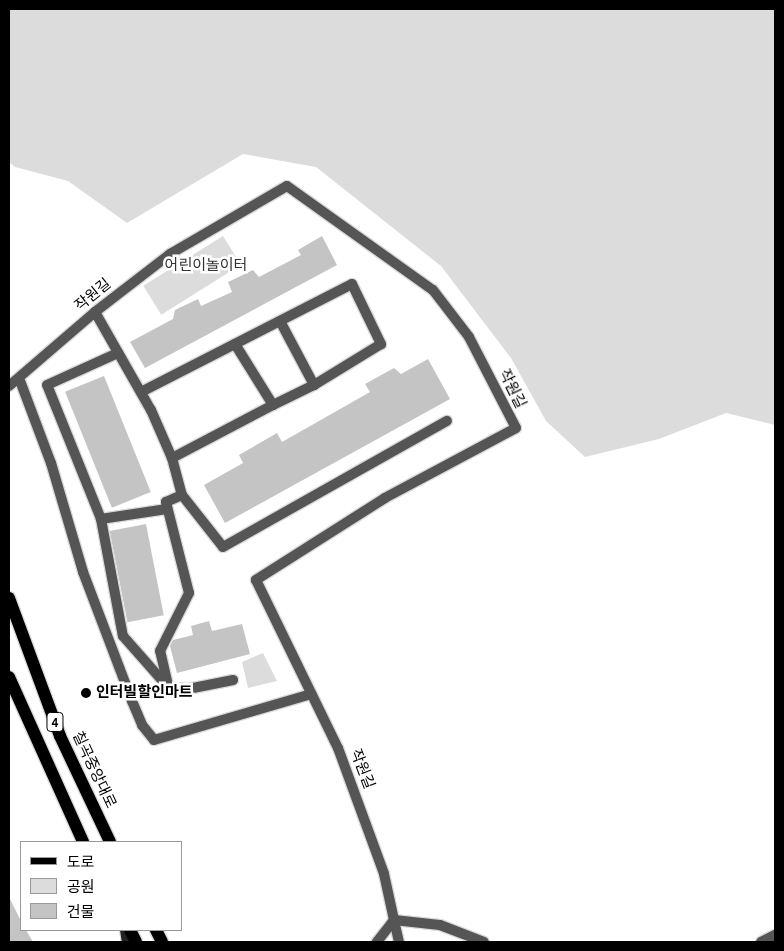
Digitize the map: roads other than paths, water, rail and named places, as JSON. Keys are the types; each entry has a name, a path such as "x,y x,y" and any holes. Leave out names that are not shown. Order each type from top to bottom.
{"main road":[{"name":"칠곡중앙대로","path":"9,598 60,736 110,841"},
{"name":"4","path":"9,677 83,841"}],"street":[{"name":"작원길","path":"9,386 95,312 170,254 287,186 433,290 470,337 509,419 516,428 385,498 256,580 338,748 362,809 384,874 399,942"},
{"path":"140,392 352,284 381,344 314,385 172,458"},
{"path":"95,312 140,392 172,458 182,495 222,547 447,421"},
{"path":"280,321 314,385"},
{"path":"235,344 273,405"},
{"path":"118,353 47,385 101,519 123,636 168,687 188,690 234,680"},
{"path":"20,378 51,463 83,572 142,725 154,740 311,694"},
{"path":"168,687 160,651 189,593 166,502 182,495"},
{"path":"101,519 167,509"},
{"path":"377,942 394,920 440,925 484,942"},
{"path":"761,942 775,935"}],"place":[{"name":"인터빌할인마트","path":"86,693"}],"park label":[{"name":"어린이놀이터","path":"206,266"}]}
